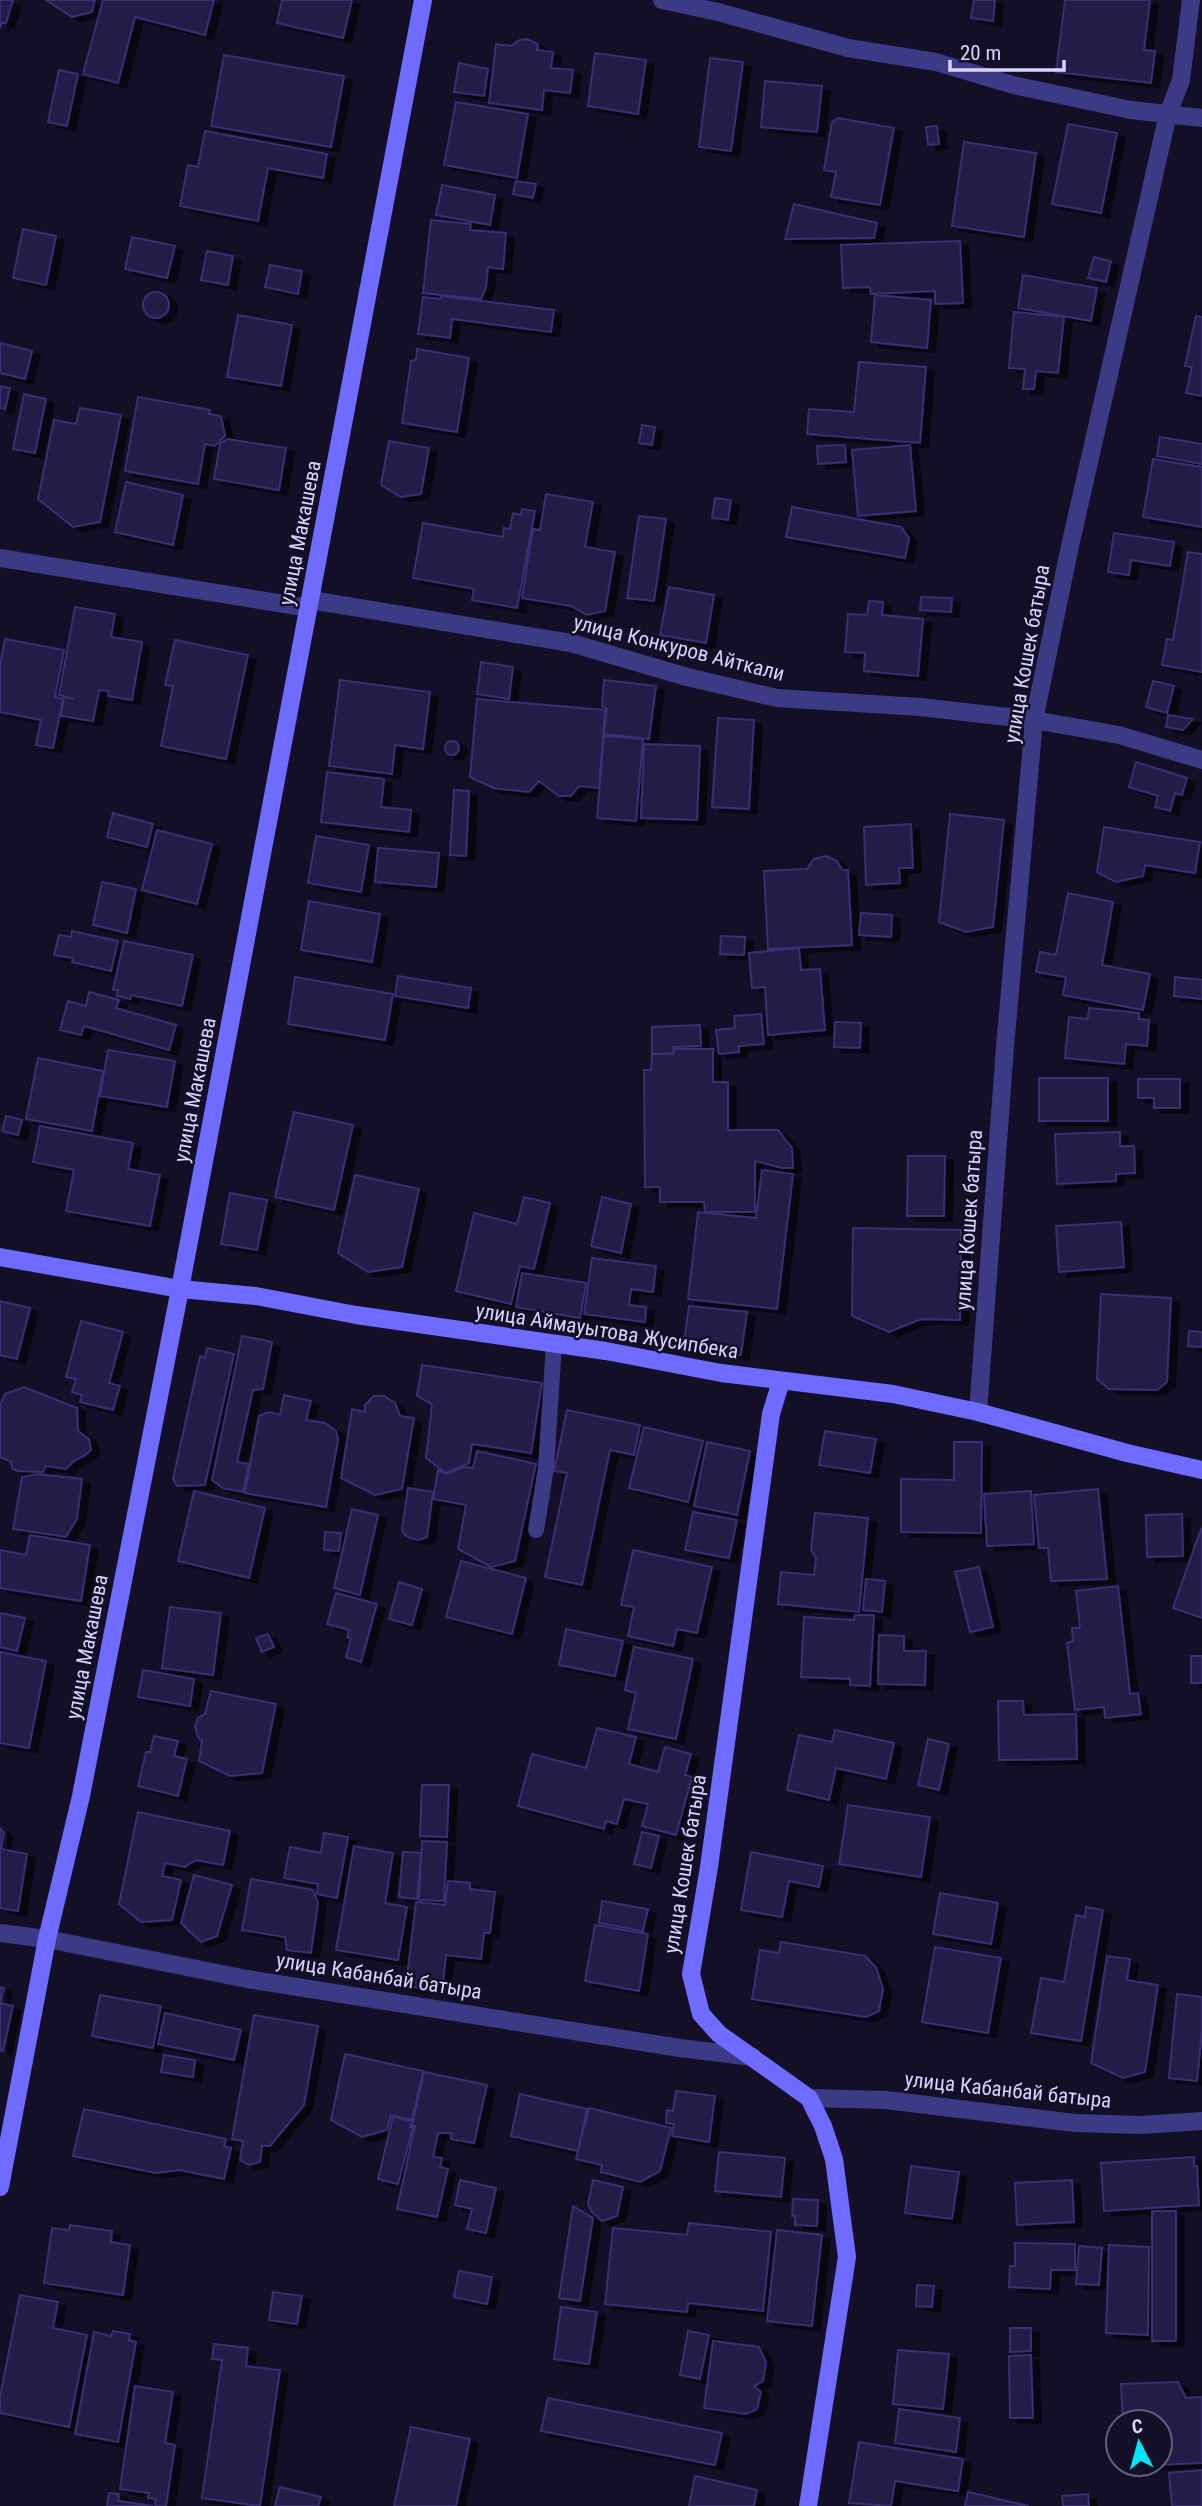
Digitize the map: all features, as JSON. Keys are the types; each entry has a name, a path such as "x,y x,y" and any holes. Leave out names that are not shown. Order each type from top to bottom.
{"street":[{"name":"улица Макашева","path":"0,2187 47,1939 81,1796 180,1289 423,0"},
{"path":"662,0 731,15 848,48 936,62 1013,85 1131,110 1202,118"},
{"name":"улица Кошек батыра","path":"978,1412 1005,1047 1034,720 1073,533 1168,114 1181,80 1191,0"},
{"name":"улица Конкуров Айткали","path":"0,558 570,643 687,677 777,698 920,707 1034,720 1119,735 1202,760"},
{"name":"улица Аймауытова Жусипбека","path":"0,1257 180,1289 256,1296 356,1315 554,1344 721,1373 893,1394 978,1412 1127,1453 1202,1470"},
{"name":"улица Кошек батыра","path":"781,1381 771,1414 709,1867 691,1974 701,2014 719,2034 809,2098 823,2126 834,2159 847,2257 808,2506"},
{"name":"улица Кабанбай батыра","path":"0,1933 47,1939 247,1979 680,2048 753,2057"},
{"name":"улица Кабанбай батыра","path":"809,2098 886,2099 1075,2123 1202,2121"}],"lane":[{"path":"536,1530 546,1468 554,1344"}],"building":[{"path":"0,0 13,0 6,23 2,23 0,28"},
{"path":"46,0 95,0 92,12 72,17"},
{"path":"103,0 214,0 205,35 135,17 118,83 83,74"},
{"path":"282,0 352,0 343,38 277,23"},
{"path":"974,0 995,0 993,21 971,18"},
{"path":"1065,0 1150,0 1144,50 1155,51 1151,83 1056,72"},
{"path":"527,39 538,44 537,50 553,52 551,68 573,70 570,93 544,90 542,110 489,103 496,44 511,46"},
{"path":"595,53 646,60 638,114 588,106"},
{"path":"224,55 344,76 331,147 211,126"},
{"path":"710,58 743,62 731,151 699,147"},
{"path":"459,63 488,69 484,96 454,92"},
{"path":"59,70 78,74 67,126 48,122"},
{"path":"765,81 822,86 817,132 761,127"},
{"path":"456,102 528,114 517,178 444,165"},
{"path":"838,118 894,128 880,205 831,197 836,172 824,170 832,122"},
{"path":"1068,124 1117,133 1101,213 1052,204"},
{"path":"937,126 939,144 928,145 926,127"},
{"path":"205,131 327,154 323,178 268,168 258,221 180,206 188,165 198,167"},
{"path":"964,142 1036,153 1024,237 952,226"},
{"path":"516,181 536,184 533,198 513,194"},
{"path":"442,185 495,195 490,225 436,215"},
{"path":"794,204 877,223 874,238 785,239"},
{"path":"431,220 471,224 470,230 506,233 503,269 488,267 486,287 481,299 423,293"},
{"path":"23,229 56,236 46,285 13,278"},
{"path":"132,237 175,246 167,278 125,269"},
{"path":"960,241 963,303 935,304 935,291 871,294 870,287 843,288 841,245"},
{"path":"207,251 233,256 228,285 201,280"},
{"path":"1094,257 1111,261 1106,282 1088,278"},
{"path":"270,265 302,271 298,294 265,287"},
{"path":"1023,275 1097,288 1091,321 1018,308"},
{"path":"156,292 165,296 169,305 165,314 156,318 147,314 143,305 147,296"},
{"path":"875,295 931,300 927,348 871,342"},
{"path":"441,296 554,310 551,332 452,319 450,338 418,334 423,297 441,299"},
{"path":"1014,312 1064,317 1058,373 1036,371 1034,389 1023,389 1025,369 1009,368"},
{"path":"238,315 292,325 281,386 227,377"},
{"path":"1196,316 1202,317 1202,396 1186,393 1192,367 1185,366"},
{"path":"0,343 32,351 25,379 0,373"},
{"path":"417,349 469,358 457,432 402,423 411,361 416,360"},
{"path":"859,362 926,367 920,443 807,434 809,409 854,412"},
{"path":"0,386 10,388 5,409 0,408"},
{"path":"24,394 46,399 35,453 13,449"},
{"path":"138,397 210,410 209,414 221,416 225,436 215,446 205,444 198,484 125,471"},
{"path":"80,408 121,415 100,522 73,527 38,499 54,420 76,424"},
{"path":"642,425 655,427 652,445 639,443"},
{"path":"1160,437 1202,444 1202,464 1157,456"},
{"path":"227,439 286,448 279,490 214,479 220,444"},
{"path":"389,441 429,448 421,494 401,497 381,485"},
{"path":"845,445 846,462 818,464 817,446"},
{"path":"910,445 916,511 858,516 852,450"},
{"path":"1153,459 1202,467 1202,527 1143,517"},
{"path":"126,482 183,495 173,545 115,532"},
{"path":"546,494 593,502 585,547 615,552 605,611 587,615 571,606 522,598 533,529 540,530"},
{"path":"715,498 731,500 728,520 712,518"},
{"path":"792,507 901,527 909,538 905,558 786,537"},
{"path":"522,509 535,511 517,608 472,600 474,589 413,578 423,523 503,537 504,528 510,529 513,513 521,515"},
{"path":"639,516 666,519 654,601 627,598"},
{"path":"1114,533 1174,542 1170,566 1131,560 1129,575 1108,572"},
{"path":"1188,552 1202,554 1202,672 1162,665 1167,639 1173,640"},
{"path":"669,587 714,595 706,643 660,635"},
{"path":"921,597 952,598 951,612 920,610"},
{"path":"869,601 883,602 882,615 923,619 918,676 864,671 865,653 845,652 848,614 867,615"},
{"path":"75,607 115,614 111,637 142,642 132,700 108,696 109,691 99,690 93,721 61,716 64,697 74,699 59,695"},
{"path":"5,639 64,650 55,697 63,699 53,748 36,745 41,720 0,712 0,665"},
{"path":"175,640 248,655 226,759 161,746 173,686 165,685"},
{"path":"481,662 513,667 509,699 477,694"},
{"path":"340,680 430,692 423,749 395,745 392,774 329,766"},
{"path":"604,680 656,686 649,739 604,734 607,709 602,706"},
{"path":"1153,681 1174,686 1167,713 1146,707"},
{"path":"477,699 605,710 599,788 579,786 571,796 559,796 539,781 529,792 493,788 470,777"},
{"path":"1168,715 1193,719 1183,730 1166,727"},
{"path":"718,718 754,720 749,809 712,807"},
{"path":"604,736 643,739 636,821 597,818"},
{"path":"452,741 457,743 457,753 452,755 447,753 445,748 447,743"},
{"path":"644,744 700,746 697,820 641,818"},
{"path":"1136,762 1187,778 1182,795 1175,793 1170,811 1155,807 1158,796 1129,787"},
{"path":"327,772 384,779 381,807 411,810 409,832 321,822"},
{"path":"454,790 469,791 466,856 450,855"},
{"path":"113,813 153,824 147,847 107,837"},
{"path":"950,814 1004,820 993,927 966,932 939,922"},
{"path":"911,824 913,868 899,868 900,883 866,885 864,827"},
{"path":"1104,827 1200,842 1195,873 1145,865 1143,876 1116,882 1097,872"},
{"path":"157,830 212,844 197,904 142,890"},
{"path":"316,836 369,845 361,892 308,883"},
{"path":"378,848 439,853 436,887 375,882"},
{"path":"826,856 837,861 842,870 848,870 852,945 768,949 764,871 807,869 814,859"},
{"path":"102,882 136,889 127,933 93,925"},
{"path":"1068,893 1113,902 1102,965 1150,974 1143,1010 1063,995 1066,977 1036,972 1040,952 1056,955"},
{"path":"309,901 380,914 372,962 301,950"},
{"path":"861,913 892,915 891,937 859,935"},
{"path":"72,931 118,941 111,971 72,962 73,958 54,955 59,935 71,937"},
{"path":"721,936 745,937 744,955 720,954"},
{"path":"124,941 193,955 182,1006 131,995 130,999 117,996 118,990 113,990"},
{"path":"799,948 801,970 820,969 825,1030 768,1035 765,987 752,988 749,953"},
{"path":"398,976 471,988 468,1008 395,996"},
{"path":"295,977 393,994 385,1040 288,1024"},
{"path":"1175,977 1202,980 1202,999 1174,996"},
{"path":"89,992 119,1000 116,1008 176,1025 169,1050 84,1026 81,1035 60,1030 68,1001 86,1006"},
{"path":"1089,1008 1139,1013 1139,1019 1149,1020 1147,1046 1126,1044 1124,1064 1065,1058 1069,1017 1088,1019"},
{"path":"761,1014 764,1044 739,1046 739,1052 719,1054 716,1030 735,1028 734,1016"},
{"path":"835,1022 861,1023 860,1048 834,1047"},
{"path":"700,1025 701,1046 673,1047 674,1053 652,1054 652,1027"},
{"path":"674,1049 713,1049 713,1082 728,1082 728,1130 778,1130 792,1148 793,1168 755,1161 755,1212 705,1212 704,1202 660,1202 660,1187 645,1187 644,1070 651,1070 652,1054 674,1054"},
{"path":"108,1050 175,1061 167,1107 100,1096"},
{"path":"38,1058 103,1071 92,1131 26,1119"},
{"path":"1039,1078 1108,1078 1108,1121 1039,1121"},
{"path":"1138,1079 1180,1079 1180,1108 1154,1108 1154,1098 1138,1098"},
{"path":"294,1112 353,1125 334,1210 275,1197"},
{"path":"6,1116 22,1120 18,1135 2,1131"},
{"path":"40,1126 133,1143 128,1169 160,1175 150,1226 66,1211 74,1170 33,1162"},
{"path":"1120,1132 1120,1146 1134,1146 1135,1173 1116,1174 1116,1181 1057,1184 1055,1134"},
{"path":"908,1156 945,1156 944,1216 907,1216"},
{"path":"762,1170 793,1174 777,1309 688,1299 698,1212 756,1218"},
{"path":"355,1175 419,1189 402,1267 368,1272 338,1253"},
{"path":"230,1193 267,1200 257,1250 221,1244"},
{"path":"524,1197 550,1203 534,1269 520,1266 511,1304 456,1291 474,1213 517,1224"},
{"path":"602,1197 631,1204 621,1253 591,1246"},
{"path":"1121,1222 1124,1267 1059,1272 1056,1226"},
{"path":"853,1228 961,1230 960,1320 921,1319 889,1332 852,1316"},
{"path":"592,1258 656,1266 653,1292 631,1289 629,1305 646,1307 645,1322 584,1314"},
{"path":"522,1273 586,1283 580,1318 516,1307"},
{"path":"1101,1294 1171,1298 1167,1382 1157,1390 1109,1389 1097,1379"},
{"path":"0,1301 30,1308 17,1359 0,1355"},
{"path":"689,1306 747,1312 741,1355 683,1348"},
{"path":"81,1321 123,1332 109,1383 120,1386 113,1410 80,1402 82,1395 72,1392 76,1379 66,1377"},
{"path":"1189,1331 1202,1332 1202,1347 1188,1346"},
{"path":"242,1336 272,1342 263,1389 253,1390 237,1462 249,1464 243,1492 223,1488 212,1480"},
{"path":"207,1348 234,1354 205,1485 177,1486 173,1479 200,1356 205,1358"},
{"path":"422,1365 542,1383 531,1453 472,1444 469,1463 446,1473 426,1458 432,1404 417,1396"},
{"path":"24,1387 77,1408 78,1431 89,1439 91,1450 66,1469 46,1466 43,1472 18,1471 13,1469 10,1461 0,1457 0,1405 5,1394"},
{"path":"284,1395 311,1401 306,1420 325,1423 336,1431 338,1440 326,1507 245,1493 259,1416 269,1412 280,1415"},
{"path":"374,1396 384,1396 395,1403 400,1416 414,1418 402,1489 375,1495 341,1478 352,1409 365,1412 365,1405"},
{"path":"567,1410 640,1425 634,1455 610,1450 582,1585 545,1577 567,1473 554,1471"},
{"path":"644,1427 703,1441 688,1502 629,1488"},
{"path":"825,1431 876,1439 870,1473 819,1465"},
{"path":"707,1442 750,1451 737,1515 694,1506"},
{"path":"954,1442 982,1442 981,1533 901,1532 901,1479 954,1480"},
{"path":"477,1451 536,1464 515,1561 491,1567 458,1549 466,1505 433,1499 438,1470 446,1474 464,1467 473,1468"},
{"path":"38,1474 82,1479 77,1519 66,1537 13,1529 22,1477"},
{"path":"408,1488 433,1492 427,1537 419,1540 410,1538 402,1530"},
{"path":"1098,1489 1107,1579 1051,1581 1048,1548 1039,1548 1034,1495"},
{"path":"194,1491 265,1508 249,1578 178,1561"},
{"path":"1031,1491 1034,1544 987,1546 984,1494"},
{"path":"352,1509 378,1515 360,1595 334,1588"},
{"path":"693,1512 737,1520 729,1558 685,1550"},
{"path":"815,1513 868,1518 859,1612 778,1604 781,1572 814,1575 816,1558 811,1550"},
{"path":"1182,1514 1183,1556 1147,1557 1146,1515"},
{"path":"1202,1530 1202,1618 1173,1608"},
{"path":"325,1532 341,1533 339,1551 324,1550"},
{"path":"30,1535 90,1545 81,1601 0,1588 0,1550 26,1555"},
{"path":"633,1550 712,1567 697,1633 677,1629 673,1646 628,1636 634,1607 621,1605"},
{"path":"461,1561 526,1578 512,1634 446,1617"},
{"path":"979,1567 993,1627 970,1632 955,1572"},
{"path":"866,1579 885,1581 882,1612 863,1610"},
{"path":"399,1582 422,1589 412,1625 389,1619"},
{"path":"1118,1586 1130,1694 1138,1693 1141,1714 1105,1718 1104,1707 1075,1710 1067,1643 1073,1641 1072,1628 1080,1628 1076,1591"},
{"path":"336,1593 377,1604 361,1662 346,1657 351,1638 347,1637 349,1630 327,1624"},
{"path":"170,1607 221,1613 213,1675 162,1668"},
{"path":"0,1613 25,1618 17,1651 0,1647"},
{"path":"855,1615 874,1615 870,1686 850,1685 850,1679 801,1677 804,1617 854,1620"},
{"path":"566,1629 623,1641 615,1676 559,1665"},
{"path":"268,1634 274,1647 262,1652 256,1638"},
{"path":"879,1635 904,1636 904,1651 926,1651 925,1685 878,1684"},
{"path":"634,1647 693,1659 676,1739 628,1729 636,1693 625,1690"},
{"path":"0,1652 46,1661 29,1748 0,1743"},
{"path":"1191,1656 1202,1656 1202,1683 1191,1683"},
{"path":"143,1670 194,1679 190,1706 138,1697"},
{"path":"211,1691 276,1704 262,1773 230,1776 199,1761 202,1741 195,1726 198,1718 205,1714"},
{"path":"998,1701 1023,1701 1024,1715 1076,1714 1077,1759 999,1760"},
{"path":"597,1728 636,1737 629,1764 658,1772 665,1747 691,1754 685,1775 692,1777 676,1835 642,1826 648,1804 624,1799 617,1824 606,1821 604,1829 518,1806 532,1754 586,1768"},
{"path":"835,1730 894,1743 886,1779 836,1768 829,1800 787,1790 799,1735 832,1742"},
{"path":"154,1736 178,1741 174,1756 187,1759 178,1796 138,1786 146,1752 150,1752"},
{"path":"928,1739 949,1744 939,1790 918,1785"},
{"path":"422,1785 449,1785 447,1837 420,1836"},
{"path":"848,1805 930,1817 921,1877 839,1864"},
{"path":"138,1812 230,1831 223,1865 196,1860 185,1867 165,1863 162,1876 181,1880 172,1920 141,1922 119,1904"},
{"path":"0,1828 4,1833 1,1849 27,1854 18,1911 0,1908"},
{"path":"642,1832 659,1836 651,1868 634,1864"},
{"path":"324,1833 348,1837 337,1898 317,1894 318,1884 284,1878 290,1847 321,1853"},
{"path":"422,1841 447,1842 444,1901 419,1900"},
{"path":"354,1846 393,1853 385,1903 407,1907 398,1960 336,1950"},
{"path":"403,1852 421,1853 417,1899 399,1897"},
{"path":"751,1852 823,1866 819,1887 789,1881 782,1917 741,1910"},
{"path":"194,1875 232,1885 217,1936 201,1942 181,1923"},
{"path":"251,1879 313,1890 318,1903 311,1953 287,1950 285,1937 242,1930"},
{"path":"448,1881 470,1883 470,1889 495,1892 490,1933 484,1933 481,1959 446,1955 442,1991 406,1986 416,1902 445,1905"},
{"path":"940,1893 998,1903 991,1944 933,1934"},
{"path":"602,1901 648,1909 643,1931 599,1923"},
{"path":"1086,1907 1103,1910 1081,2041 1031,2033 1041,1978 1064,1982 1076,1915 1085,1917"},
{"path":"595,1925 648,1934 639,1991 585,1981"},
{"path":"781,1942 865,1956 876,1967 883,1989 879,2011 866,2017 752,1999 760,1950 779,1953"},
{"path":"935,1947 1001,1958 988,2033 922,2022"},
{"path":"1107,1956 1130,1959 1127,1980 1158,1985 1145,2072 1123,2078 1091,2063"},
{"path":"0,1987 4,1988 0,2003"},
{"path":"1177,1994 1202,1997 1197,2081 1169,2078"},
{"path":"100,1995 161,2006 153,2048 92,2036"},
{"path":"0,2003 13,2006 3,2051 0,2050"},
{"path":"165,2013 241,2030 234,2060 158,2044"},
{"path":"254,2015 318,2026 304,2105 270,2146 262,2146 260,2162 249,2165 240,2160 243,2141 232,2139"},
{"path":"345,2054 423,2071 412,2120 391,2115 387,2130 362,2137 331,2120"},
{"path":"164,2055 195,2060 193,2077 161,2072"},
{"path":"424,2072 487,2085 474,2143 451,2139 451,2133 438,2133 433,2157 442,2158 440,2167 448,2169 437,2217 397,2209"},
{"path":"676,2091 715,2096 709,2142 672,2136 674,2124 666,2123 667,2110 673,2111"},
{"path":"520,2094 587,2109 578,2151 511,2136"},
{"path":"589,2108 671,2128 660,2171 640,2182 601,2172 602,2165 576,2159"},
{"path":"84,2109 226,2139 224,2146 231,2148 224,2179 179,2170 156,2173 73,2156"},
{"path":"393,2117 412,2121 410,2127 413,2127 398,2184 378,2179"},
{"path":"719,2152 785,2158 781,2197 715,2191"},
{"path":"1194,2157 1199,2205 1104,2211 1101,2163"},
{"path":"911,2166 959,2172 952,2219 905,2213"},
{"path":"460,2180 496,2188 486,2233 467,2229 472,2209 455,2205"},
{"path":"593,2180 623,2187 617,2216 602,2221 592,2212 588,2204"},
{"path":"1072,2180 1074,2222 1017,2225 1015,2183"},
{"path":"793,2199 818,2200 817,2226 795,2225 795,2216 792,2216"},
{"path":"573,2206 593,2218 580,2301 559,2298"},
{"path":"1152,2211 1176,2211 1176,2341 1152,2341"},
{"path":"689,2223 771,2232 763,2311 688,2303 687,2312 605,2304 613,2228 687,2235"},
{"path":"70,2225 112,2231 111,2242 130,2245 123,2295 44,2283 52,2228 69,2230"},
{"path":"777,2230 822,2235 812,2326 767,2321"},
{"path":"1015,2243 1075,2244 1075,2270 1051,2270 1050,2289 1009,2287 1010,2266 1015,2266"},
{"path":"1109,2245 1149,2247 1148,2335 1106,2333"},
{"path":"1079,2246 1102,2248 1099,2285 1076,2284"},
{"path":"459,2271 492,2277 487,2304 454,2297"},
{"path":"917,2285 934,2286 932,2307 916,2306"},
{"path":"273,2292 302,2296 297,2324 269,2320"},
{"path":"20,2295 58,2302 53,2328 87,2335 69,2427 0,2413 0,2397"},
{"path":"561,2307 597,2312 589,2364 554,2359"},
{"path":"1010,2328 1031,2328 1031,2351 1010,2352"},
{"path":"113,2331 130,2334 129,2340 136,2342 118,2442 75,2434 94,2332 111,2336"},
{"path":"688,2331 709,2335 700,2379 680,2375"},
{"path":"713,2341 759,2347 766,2362 763,2381 754,2386 761,2392 757,2409 746,2414 704,2408"},
{"path":"214,2344 248,2348 246,2366 280,2370 260,2506 202,2498 222,2360 212,2359"},
{"path":"898,2350 949,2354 943,2409 893,2404"},
{"path":"1031,2355 1033,2418 1010,2418 1009,2356"},
{"path":"1178,2382 1186,2398 1202,2397 1202,2463 1174,2464 1174,2408 1122,2408 1121,2384"},
{"path":"135,2386 173,2392 165,2443 175,2445 166,2506 155,2506 156,2499 148,2498 149,2493 120,2489"},
{"path":"548,2398 722,2433 715,2465 541,2431"},
{"path":"899,2409 960,2418 956,2452 895,2443"},
{"path":"411,2427 470,2439 456,2506 394,2506"},
{"path":"859,2442 963,2459 958,2491 895,2481 891,2506 849,2503"},
{"path":"1202,2470 1202,2506 1172,2506 1169,2478 1174,2478 1174,2473"},
{"path":"695,2476 757,2490 754,2506 689,2506"},
{"path":"280,2487 321,2497 318,2506 275,2506"},
{"path":"968,2492 1029,2506 965,2506"},
{"path":"109,2493 119,2494 118,2501 153,2506 107,2506"},
{"path":"1088,2494 1089,2506 1063,2506 1062,2496"}]}
